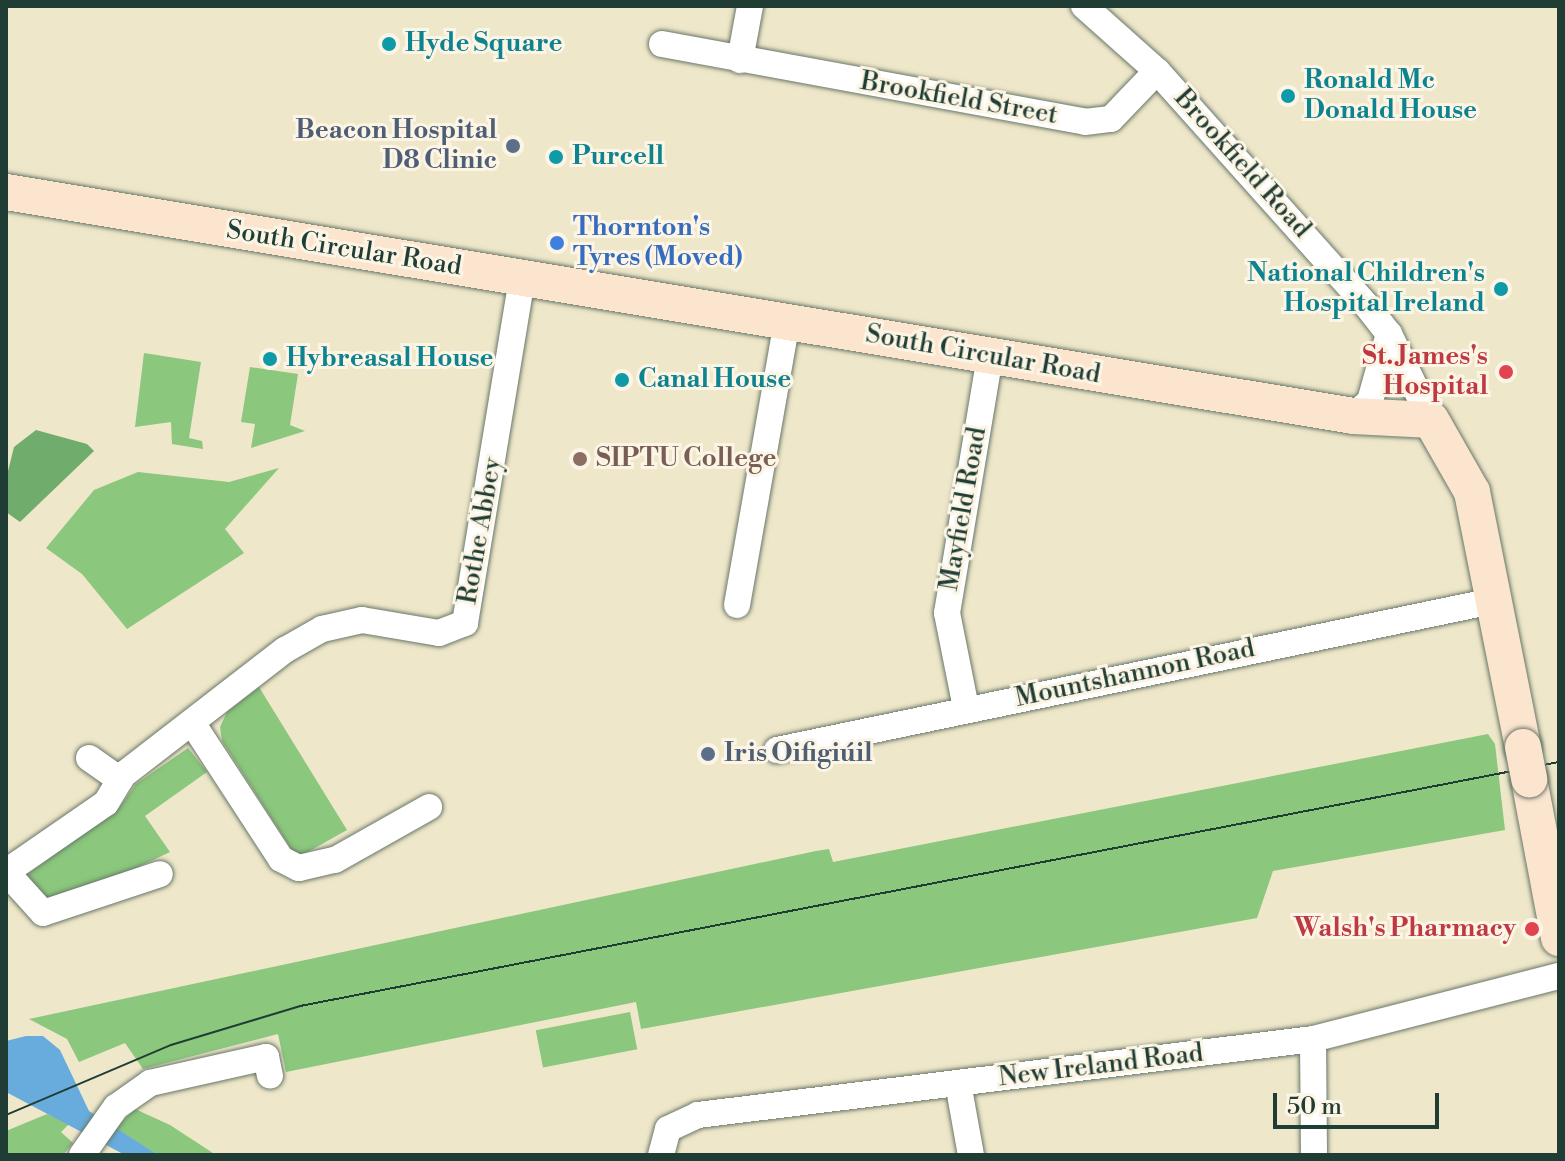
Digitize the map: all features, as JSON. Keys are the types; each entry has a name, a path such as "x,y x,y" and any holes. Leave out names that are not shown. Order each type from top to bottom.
{"main road":[{"name":"South Circular Road","path":"6,192 1353,416 1431,420"},
{"path":"1431,420 1472,492 1523,747 1542,804 1559,938"}],"street":[{"path":"740,60 750,6"},
{"name":"Brookfield Road","path":"1084,6 1157,71 1389,334 1431,420"},
{"name":"Brookfield Street","path":"662,44 1094,122 1111,119 1157,71"},
{"name":"Rothe Abbey","path":"160,874 43,913 6,872 106,803 120,780 285,650 322,629 362,620 439,633 465,623 522,278"},
{"path":"737,605 787,322"},
{"path":"1353,416 1370,401 1389,334"},
{"name":"Mayfield Road","path":"966,708 947,613 990,356"},
{"name":"Mountshannon Road","path":"777,750 966,708 1493,601"},
{"path":"193,724 281,859 299,868 335,860 429,807"},
{"path":"89,758 120,780"},
{"name":"New Ireland Road","path":"661,1155 668,1129 698,1115 1313,1039 1559,976"},
{"path":"1313,1039 1314,1155"},
{"path":"84,1153 116,1107 150,1083 266,1057 270,1076"},
{"path":"958,1083 971,1155"}],"green space":[{"path":"144,353 201,362 189,438 202,441 203,449 172,444 171,422 135,427"},
{"path":"250,367 298,374 290,425 305,431 251,448 255,424 241,422"},
{"path":"36,430 87,444 94,451 20,522 6,512 6,479 14,447"},
{"path":"279,468 225,529 244,553 127,629 82,574 46,548 94,490 138,472 229,482"},
{"path":"259,687 347,830 297,858 222,741 220,727 227,712"},
{"path":"1488,734 1495,744 1505,830 1273,871 1257,918 641,1029 636,1002 286,1072 278,1034 143,1069 125,1043 79,1062 67,1039 29,1019 816,851 829,849 833,862"},
{"path":"188,748 207,772 145,816 170,852 53,907 32,901 28,874 119,808 136,784"},
{"path":"630,1012 637,1049 543,1068 536,1030"},
{"path":"135,1109 170,1125 216,1155 158,1155 115,1129"},
{"path":"47,1114 70,1123 61,1132 73,1143 63,1155 6,1155 6,1131"}],"water":[{"path":"43,1036 60,1050 89,1111 158,1155 125,1155 6,1092 6,1041"}],"tram line":[{"path":"6,1115 171,1045 300,1006 1559,762"}],"place":[{"name":"Hyde Square","path":"389,44"},
{"name":"Ronald Mc Donald House","path":"1288,96"},
{"name":"Beacon Hospital D8 Clinic","path":"513,146"},
{"name":"Purcell","path":"556,157"},
{"name":"Thornton's Tyres (Moved)","path":"557,243"},
{"name":"National Children's Hospital Ireland","path":"1501,289"},
{"name":"Hybreasal House","path":"270,359"},
{"name":"St. James's Hospital","path":"1506,372"},
{"name":"Canal House","path":"622,380"},
{"name":"SIPTU College","path":"580,459"},
{"name":"Iris Oifigiúil","path":"708,754"},
{"name":"Walsh's Pharmacy","path":"1532,929"}]}
